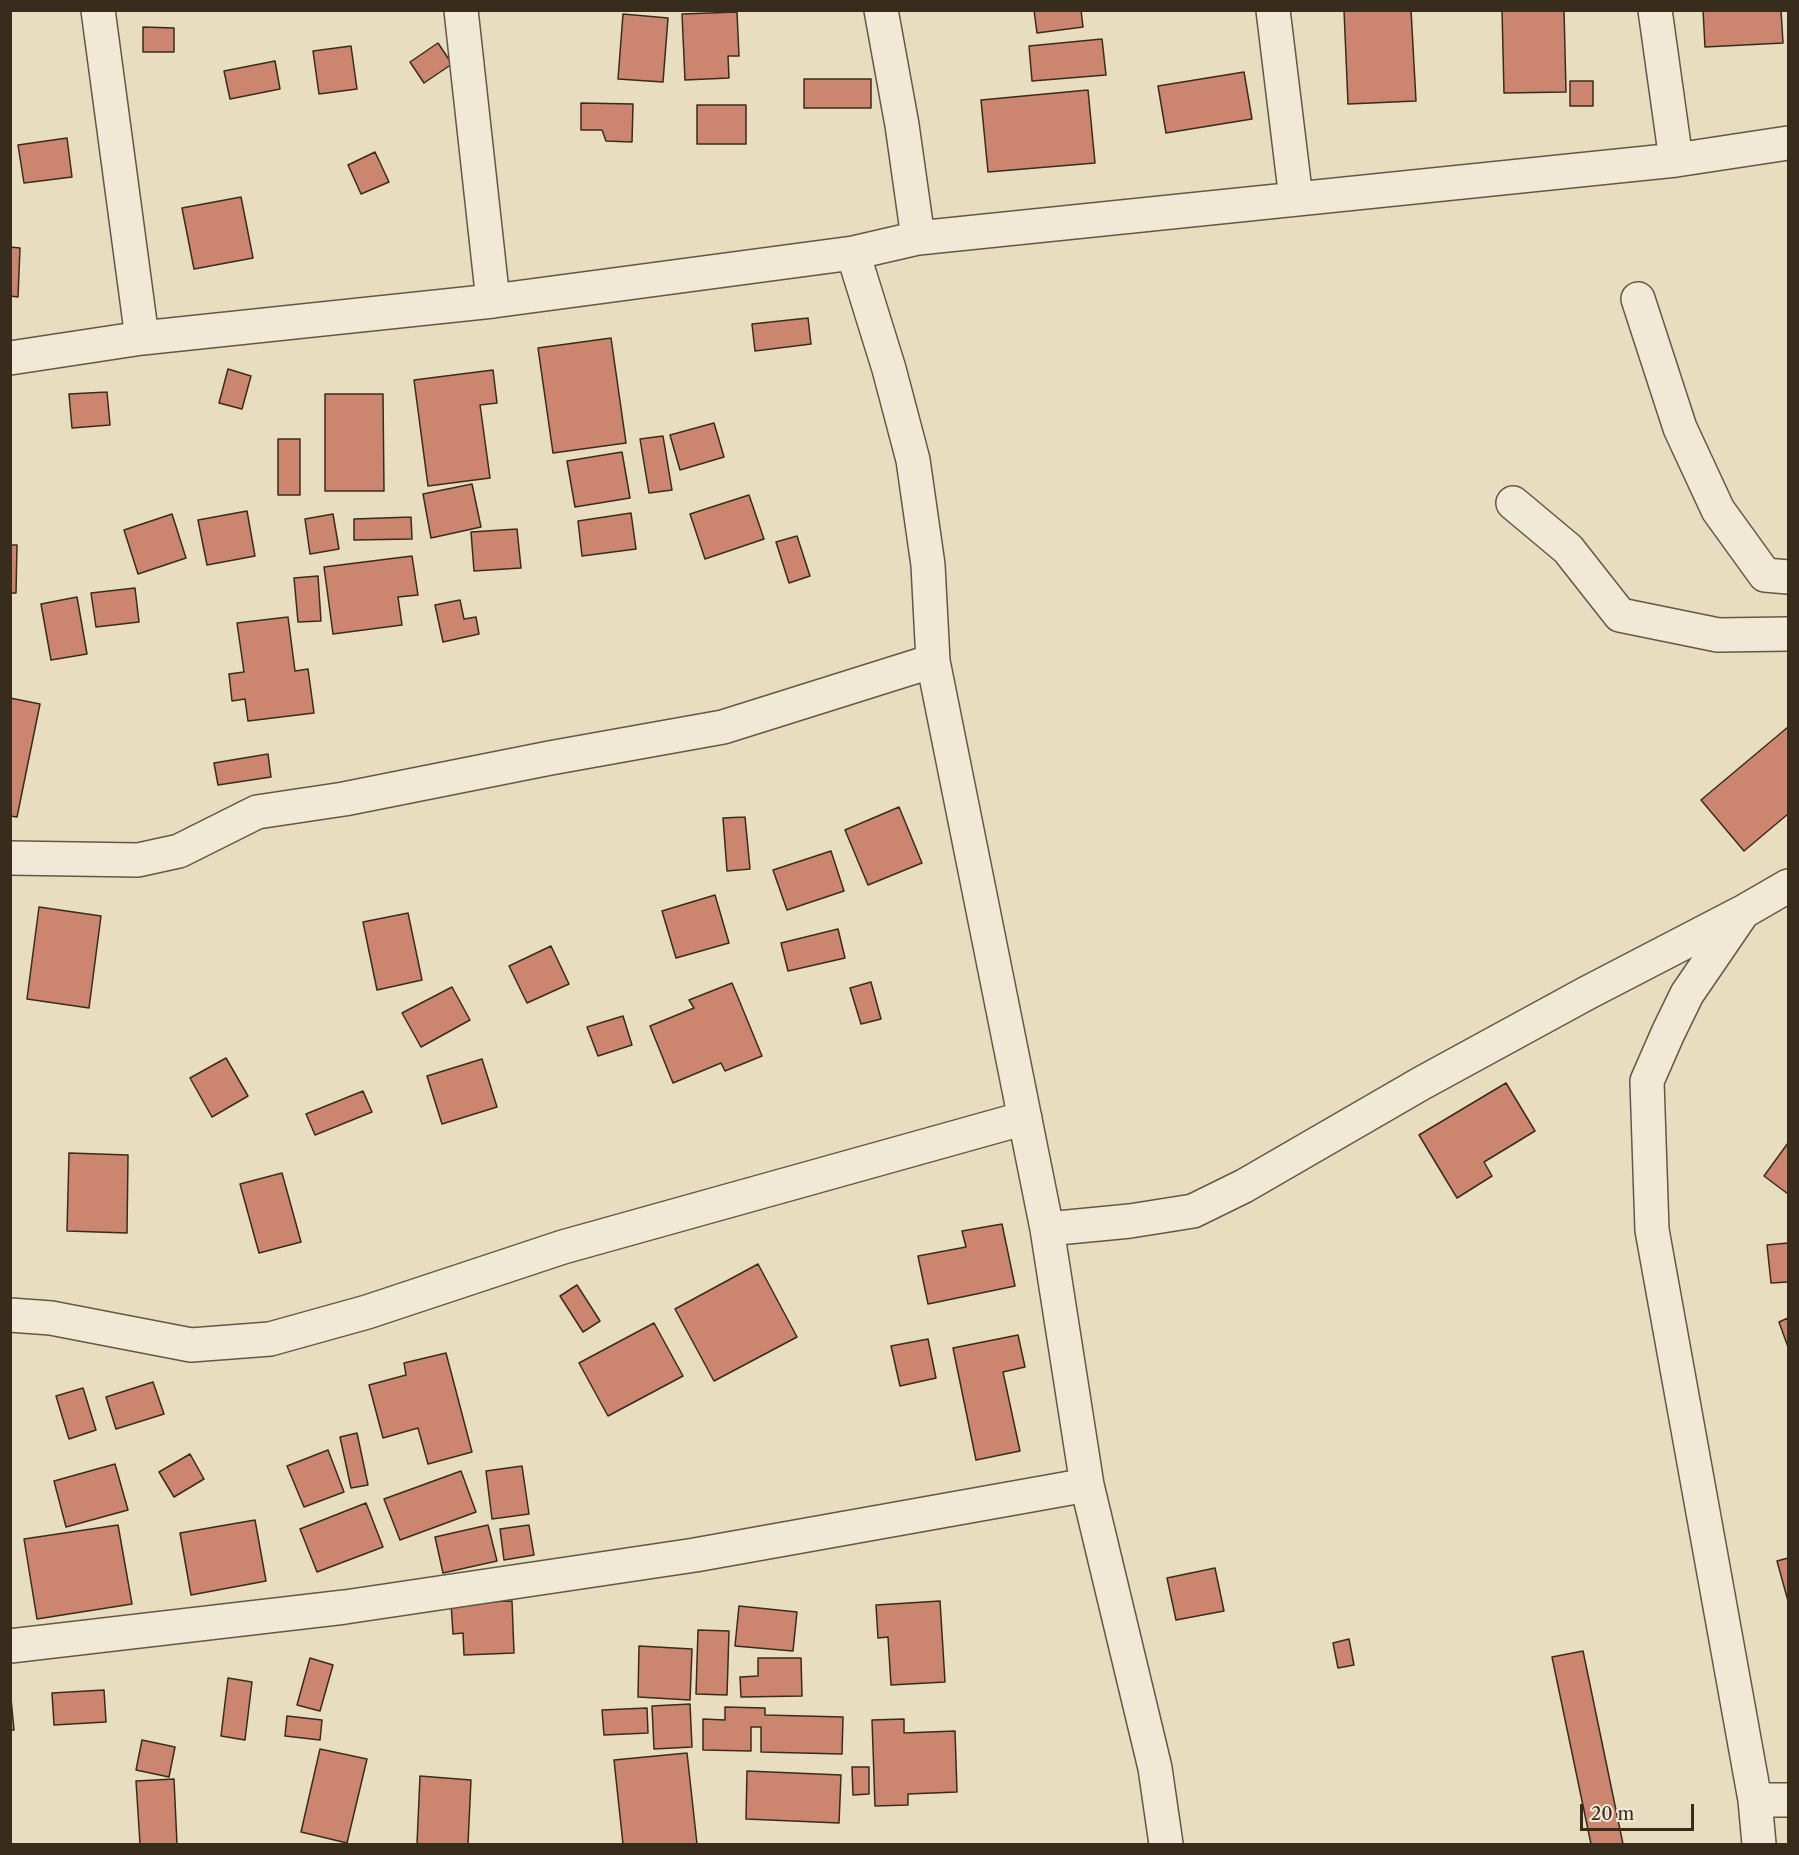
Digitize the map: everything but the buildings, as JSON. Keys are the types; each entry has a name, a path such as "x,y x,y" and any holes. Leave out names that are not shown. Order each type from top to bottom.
{"street":[{"path":"98,10 142,338"},
{"path":"461,10 493,301"},
{"path":"881,10 902,125 918,238"},
{"path":"1273,10 1296,199"},
{"path":"1655,10 1676,160"},
{"path":"10,358 142,338 493,301 853,253 918,238 1676,160 1788,143"},
{"path":"853,253 889,369 913,460 928,565 933,662 1047,1229 1087,1485 1155,1768 1166,1845"},
{"path":"1638,299 1680,428 1718,510 1765,575 1788,578"},
{"path":"1513,503 1568,549 1620,615 1718,635 1788,634"},
{"path":"10,858 138,860 179,851 257,812 344,800 550,758 723,727 933,662"},
{"path":"1047,1229 1130,1221 1193,1211 1244,1186 1422,1083 1788,886"},
{"path":"1743,912 1687,994 1647,1081 1652,1230 1755,1800 1759,1845"},
{"path":"10,1315 51,1318 192,1345 270,1339 367,1312 563,1247 1025,1118"},
{"path":"10,1647 345,1607 672,1558 1087,1485"},
{"path":"1755,1800 1788,1800"}]}
